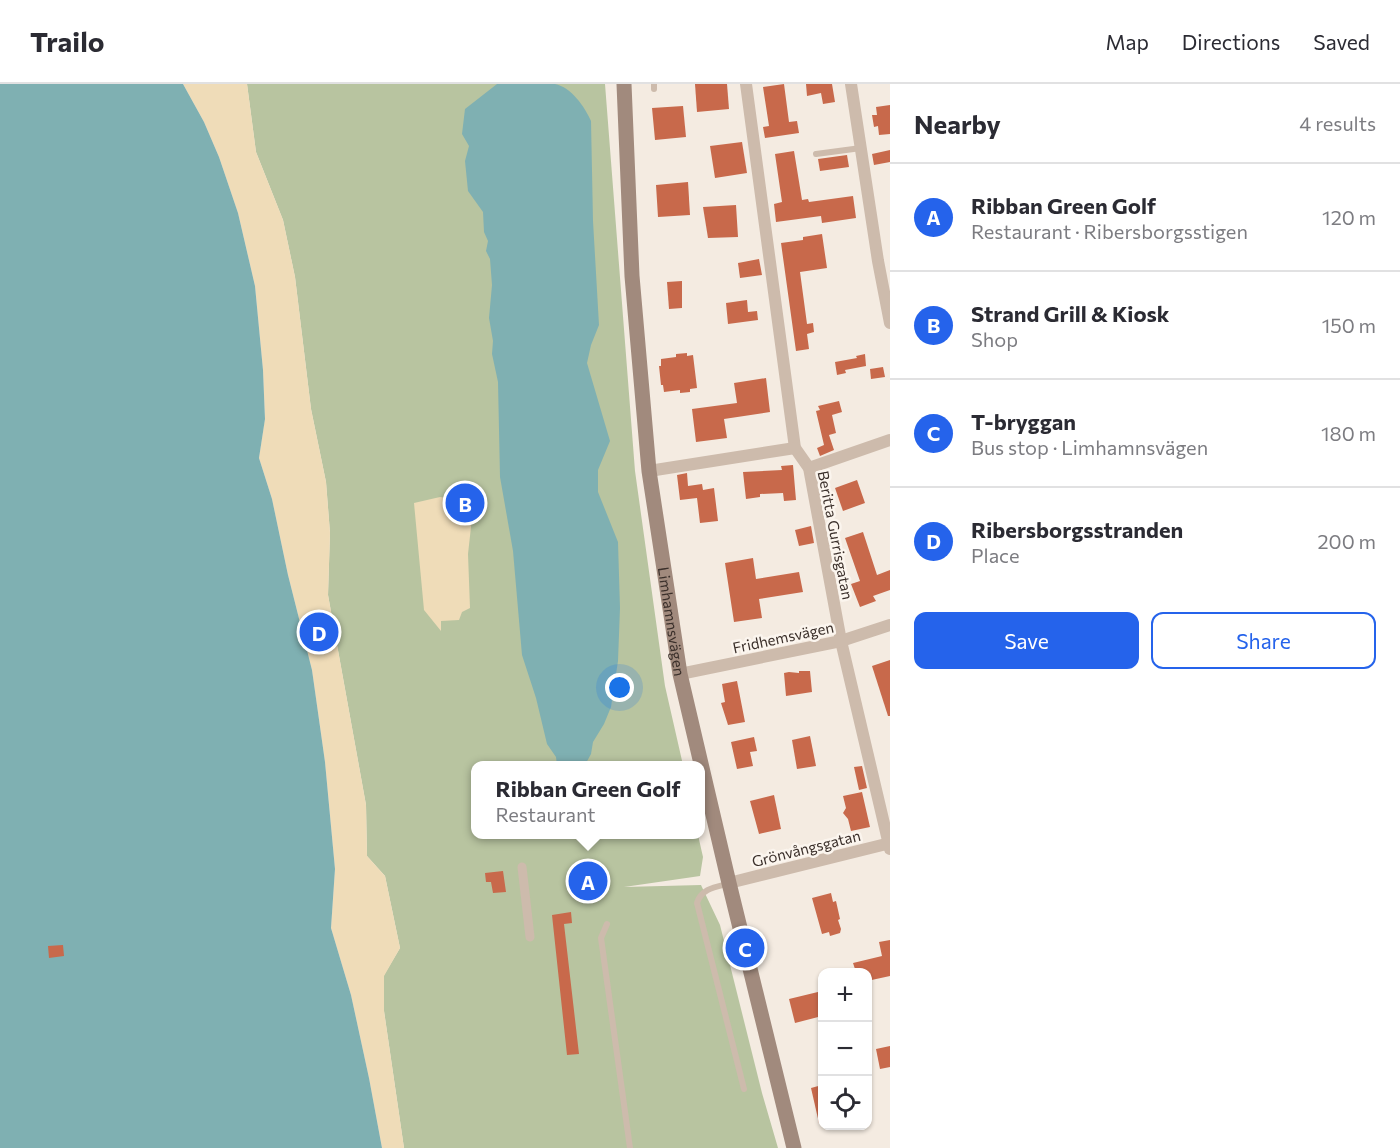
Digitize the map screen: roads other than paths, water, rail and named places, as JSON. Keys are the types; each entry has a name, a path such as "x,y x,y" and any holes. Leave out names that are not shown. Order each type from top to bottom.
{"main road":[{"name":"Limhamnsvägen","path":"624,84 632,276 649,471 680,674 700,761"},
{"name":"Limhamnsvägen","path":"705,781 794,1148"}],"street":[{"name":"Beritta Gurrisgatan","path":"746,84 795,448 808,468 841,641 889,845"},
{"path":"851,84 878,261 890,323"},
{"path":"808,468 890,440"},
{"path":"649,471 795,448"},
{"name":"Fridhemsvägen","path":"680,674 841,641 890,625"},
{"name":"Grönvångsgatan","path":"729,883 889,845"},
{"path":"522,867 530,937"}],"lane":[{"path":"816,154 862,148"},
{"path":"729,883 703,892 697,903 744,1089"},
{"path":"607,924 601,938 630,1148"}],"water":[{"path":"0,84 183,84 204,122 219,157 238,213 255,286 265,419 259,458 272,499 312,670 325,762 335,869 331,928 351,995 382,1148 0,1148"},
{"path":"497,84 555,84 567,89 577,98 591,121 593,221 599,325 587,363 610,441 598,470 598,492 618,542 620,608 618,661 611,707 593,742 587,761 556,761 547,744 536,698 522,655 513,551 500,477 498,382 492,354 493,341 489,318 492,285 490,259 486,251 488,241 484,232 483,212 468,191 465,161 469,146 462,134 465,109"}],"place":[{"name":"Strand Grill & Kiosk","path":"465,503"},
{"name":"Ribersborgsstranden","path":"319,632"},
{"name":"Ribban Green Golf","path":"588,881"},
{"name":"T-bryggan","path":"745,948"}]}
